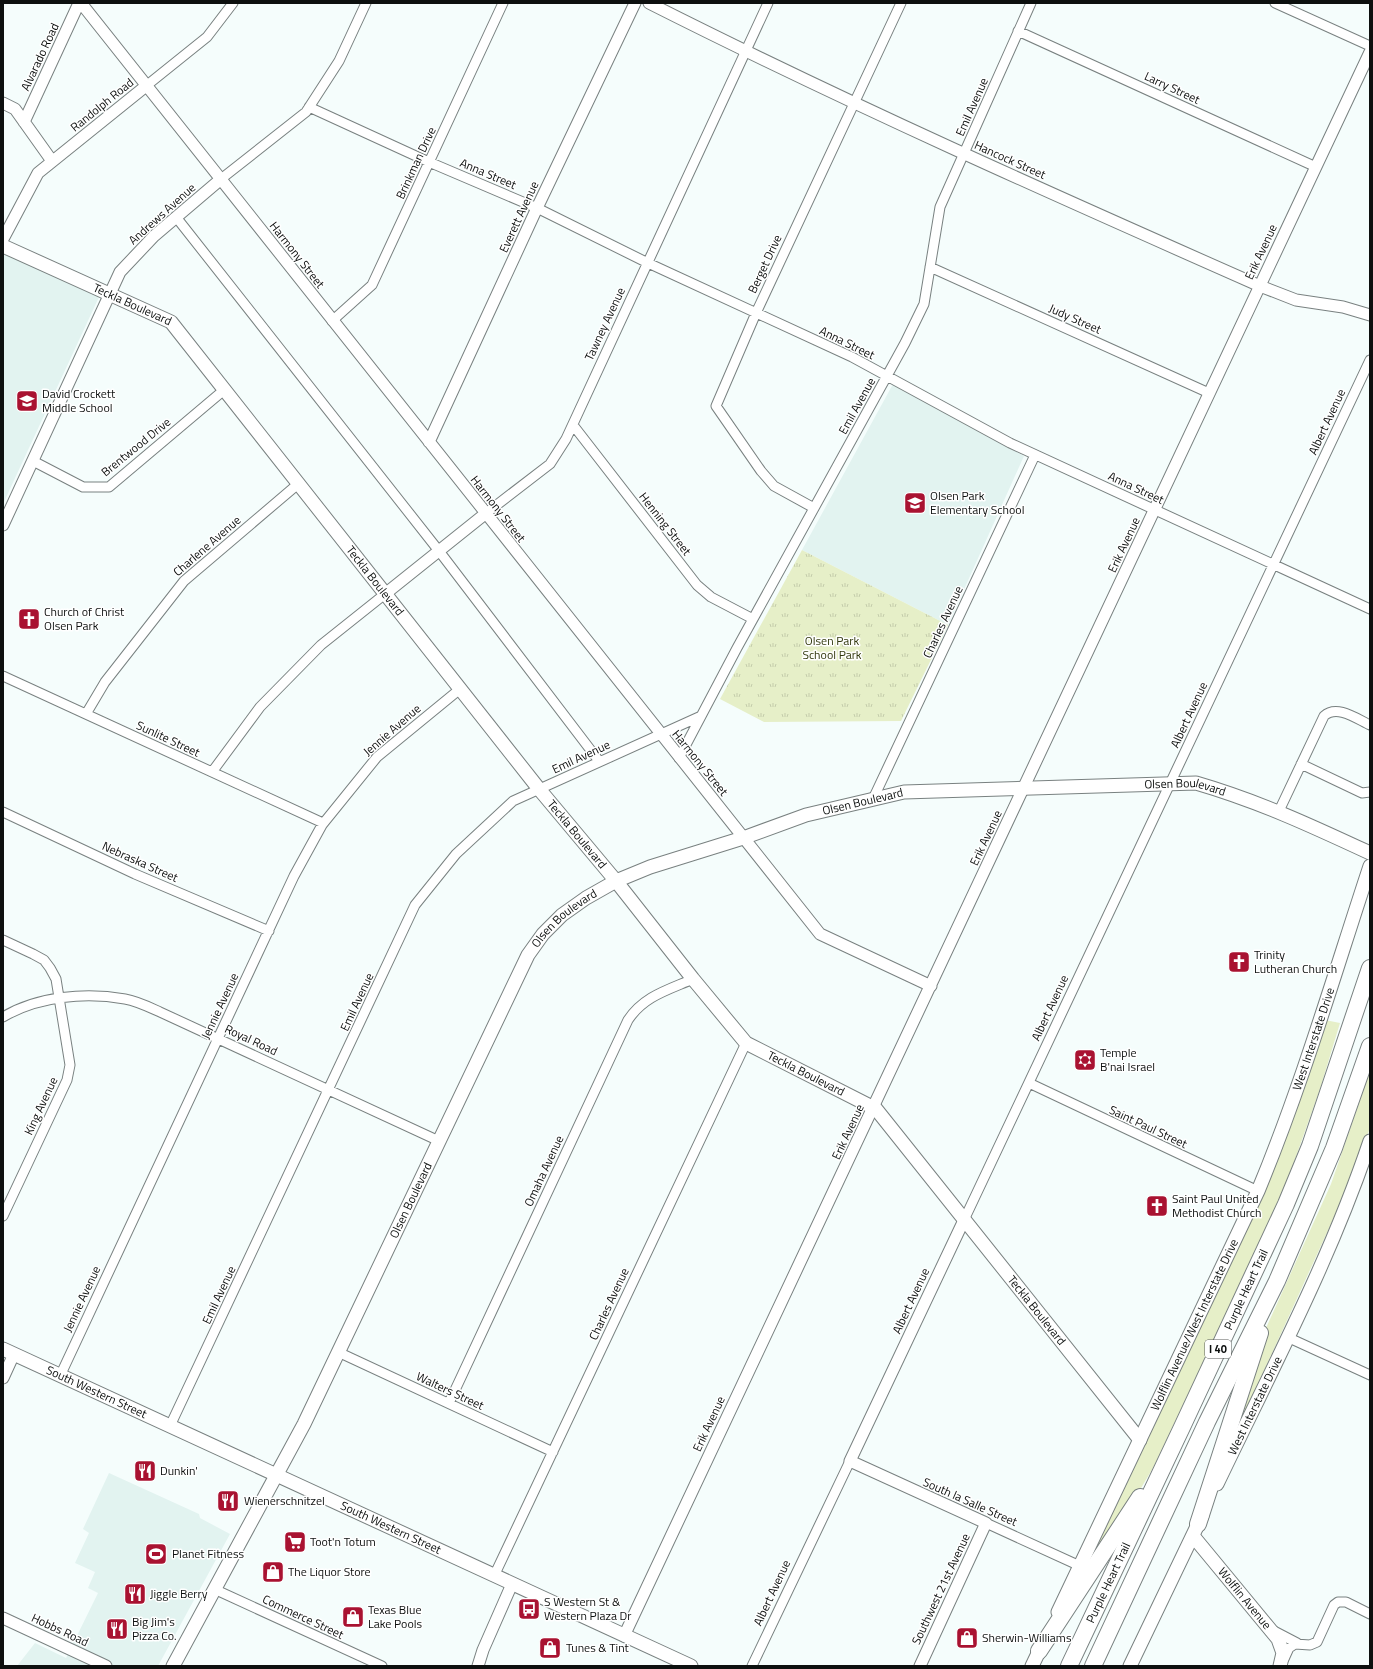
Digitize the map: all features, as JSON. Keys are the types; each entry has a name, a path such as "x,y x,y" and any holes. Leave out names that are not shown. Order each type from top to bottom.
{"highway":[{"name":"Purple Heart Trail","path":"1069,1666 1184,1425 1286,1204 1307,1153 1370,968"},
{"name":"Purple Heart Trail","path":"1092,1666 1207,1422 1277,1281 1334,1148 1370,1046"},
{"path":"1195,1530 1277,1281"},
{"path":"1039,1651 1139,1499 1184,1425"}],"main road":[{"name":"Teckla Boulevard","path":"3,246 171,322 539,789 616,881 693,980 746,1043 874,1107 1140,1440"},
{"name":"Olsen Boulevard","path":"173,1666 304,1424 528,955 543,934 562,915 586,898 616,881 650,867 743,838 806,815 904,792 1196,783 1236,794 1279,811 1370,853"},
{"name":"West Interstate Drive","path":"1268,1166 1301,1075 1370,866"},
{"name":"West Interstate Drive","path":"1130,1666 1331,1244 1370,1141"},
{"name":"Wolflin Avenue/West Interstate Drive","path":"1140,1440 1258,1191 1268,1166"},
{"name":"South Western Street","path":"8,1352 691,1666"},
{"path":"1032,1666 1140,1440"},
{"name":"Wolflin Avenue","path":"1195,1530 1268,1626 1281,1646 1283,1653 1280,1666"}],"street":[{"name":"Harmony Street","path":"80,3 820,934 931,986"},
{"name":"Alvarado Road","path":"24,122 80,3"},
{"name":"Randolph Road","path":"3,239 38,173 207,37 233,3"},
{"name":"Andrews Avenue","path":"3,525 120,272 154,236 176,217 221,179 306,112 339,61 366,3"},
{"name":"Brinkman Drive","path":"332,321 372,285 503,3"},
{"name":"Everett Avenue","path":"429,442 634,3"},
{"name":"Hancock Street","path":"648,3 746,52 964,154 1260,286 1296,300 1343,307 1370,315"},
{"name":"Tawney Avenue","path":"385,594 550,464 566,439 768,3"},
{"name":"Berget Drive","path":"814,508 774,486 761,471 716,406 756,313 902,3"},
{"name":"Emil Avenue","path":"679,758 905,343 924,304 940,207 1031,3"},
{"path":"1274,3 1370,46"},
{"name":"Larry Street","path":"1018,31 1316,167"},
{"name":"Erik Avenue","path":"624,1636 1370,52"},
{"path":"3,103 15,109 52,161"},
{"name":"Anna Street","path":"310,107 429,162 537,208 648,263 852,357 1010,443 1370,609"},
{"path":"176,217 439,551 600,761"},
{"name":"Judy Street","path":"930,267 1210,393"},
{"name":"Albert Avenue","path":"752,1666 1029,1084 1370,360"},
{"name":"Brentwood Drive","path":"33,461 83,487 108,487 224,390"},
{"name":"Henning Street","path":"572,425 697,585 711,597 754,619"},
{"name":"Charles Avenue","path":"873,799 1035,455"},
{"name":"Charlene Avenue","path":"86,714 105,682 184,581 298,484"},
{"path":"212,772 260,707 321,645 385,594"},
{"name":"Sunlite Street","path":"3,676 323,823"},
{"name":"Jennie Avenue","path":"60,1376 294,876 323,823 377,757 460,689"},
{"path":"1279,811 1324,716 1328,713 1339,711 1370,725"},
{"name":"Emil Avenue","path":"170,1426 416,905 456,854 513,801 702,716"},
{"path":"1301,764 1362,793 1370,792"},
{"name":"Nebraska Street","path":"3,812 135,874 269,931"},
{"path":"3,940 44,960 56,979 60,998"},
{"name":"Omaha Avenue","path":"449,1403 628,1020 636,1009 651,997 693,980"},
{"name":"Royal Road","path":"3,1017 30,1005 60,998 95,996 127,999 147,1006 219,1038 439,1141"},
{"name":"King Avenue","path":"3,1216 67,1080 70,1065 60,998"},
{"name":"Charles Avenue","path":"494,1576 746,1043"},
{"name":"Saint Paul Street","path":"1029,1084 1258,1191"},
{"path":"1287,1336 1370,1375"},
{"path":"3,1378 8,1352"},
{"name":"Walters Street","path":"338,1352 553,1452"},
{"name":"South la Salle Street","path":"850,1461 1080,1566"},
{"name":"Southwest 21st Avenue","path":"920,1666 986,1524"},
{"path":"478,1666 483,1650 512,1584"},
{"name":"Commerce Street","path":"214,1589 382,1666"},
{"path":"1268,1626 1279,1635 1297,1643 1310,1645 1317,1642 1334,1606 1338,1602 1346,1602 1370,1614"},
{"name":"Hobbs Road","path":"3,1618 106,1666"},
{"path":"1280,1666 1289,1648 1297,1643"}],"shaded area":[{"name":"David Crockett Middle School","path":"3,253 99,297 3,504"},
{"name":"Olsen Park Elementary School","path":"893,384 1024,456 948,625 802,550"},
{"path":"109,1473 199,1514 200,1518 230,1534 158,1666 17,1666 35,1643 66,1658 98,1593 88,1588 95,1572 75,1563 89,1533 83,1529"}],"green space":[{"name":"Olsen Park School Park","path":"802,550 948,625 901,721 764,722 720,699"},
{"path":"1325,1020 1340,1023 1320,1089 1282,1196 1153,1468 1119,1525 1079,1580 1259,1198"},
{"path":"1369,1074 1370,1128 1351,1180 1232,1441 1266,1328 1331,1184"}],"place":[{"name":"David Crockett Middle School","path":"27,401"},
{"name":"Olsen Park Elementary School","path":"915,503"},
{"name":"Church of Christ Olsen Park","path":"29,619"},
{"name":"Trinity Lutheran Church","path":"1239,962"},
{"name":"Temple B'nai Israel","path":"1085,1060"},
{"name":"Saint Paul United Methodist Church","path":"1157,1206"},
{"name":"Dunkin'","path":"145,1471"},
{"name":"Wienerschnitzel","path":"228,1501"},
{"name":"Toot'n Totum","path":"295,1542"},
{"name":"Planet Fitness","path":"156,1554"},
{"name":"The Liquor Store","path":"273,1572"},
{"name":"Jiggle Berry","path":"135,1594"},
{"name":"S Western St & Western Plaza Dr","path":"529,1609"},
{"name":"Texas Blue Lake Pools","path":"353,1617"},
{"name":"Big Jim's Pizza Co.","path":"117,1629"},
{"name":"Sherwin-Williams","path":"967,1638"},
{"name":"Tunes & Tint","path":"550,1648"}]}
